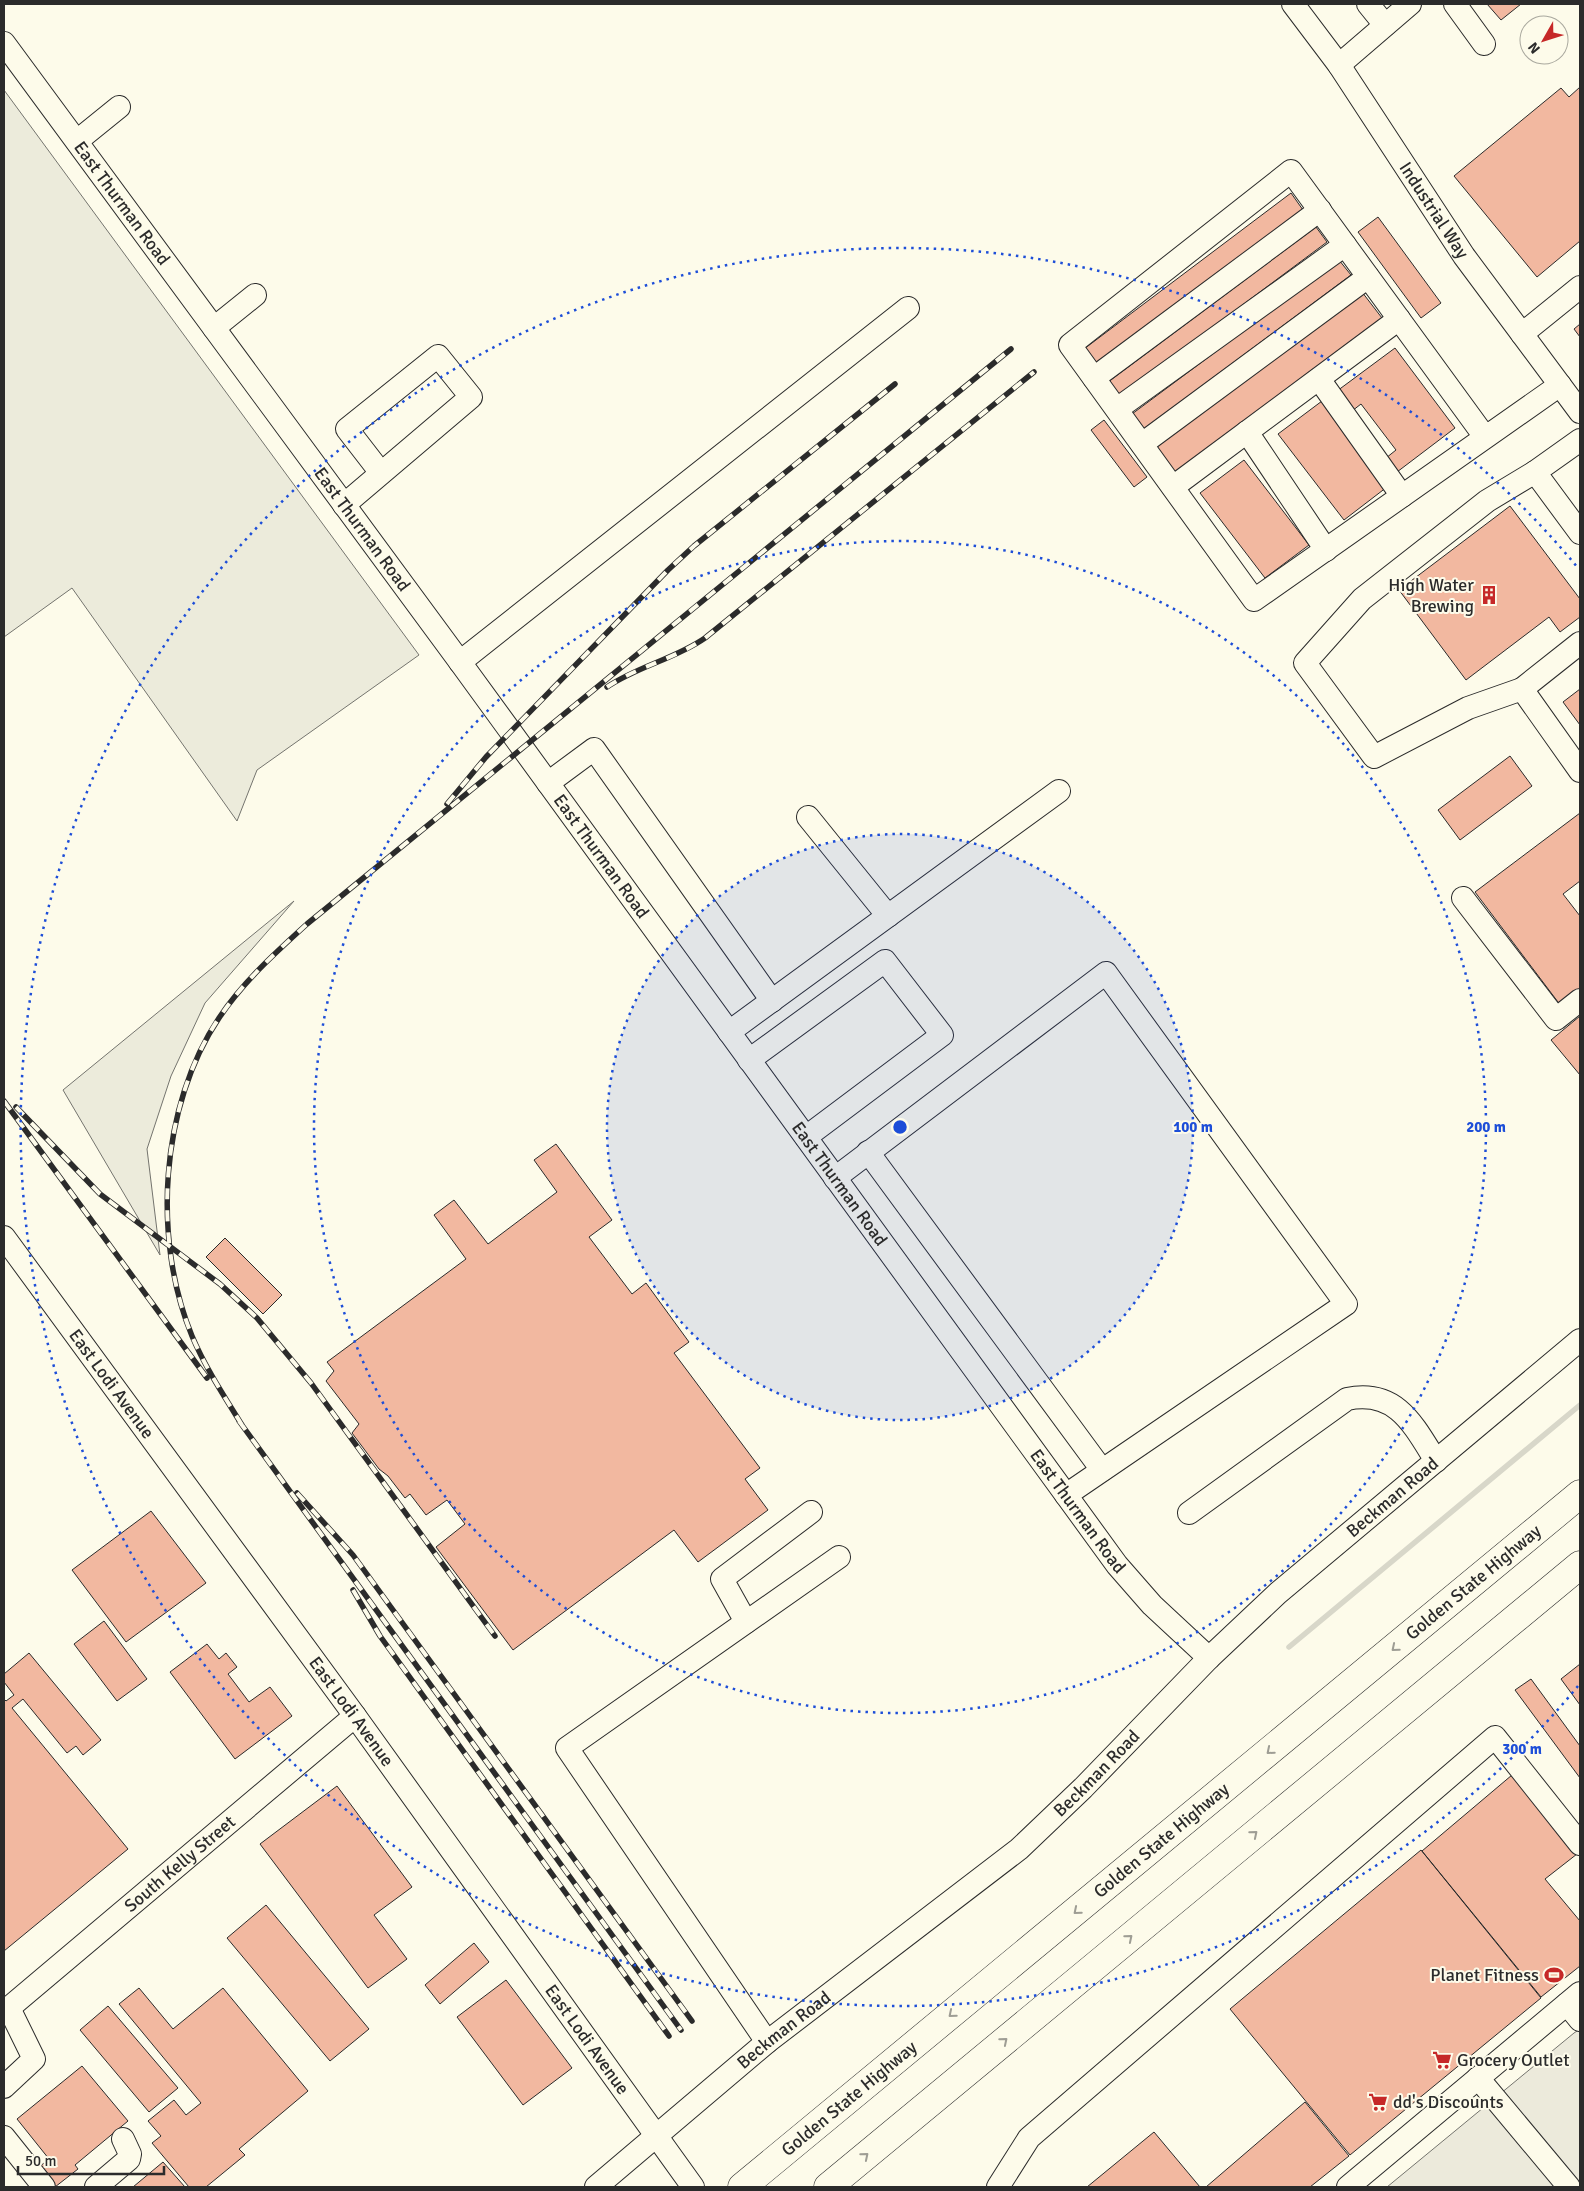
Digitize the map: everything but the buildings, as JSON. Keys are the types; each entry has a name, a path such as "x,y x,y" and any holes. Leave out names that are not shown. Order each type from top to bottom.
{"highway":[{"name":"Golden State Highway","path":"742,2187 1580,1494"},
{"path":"828,2187 1580,1565"}],"street":[{"name":"Industrial Way","path":"1293,4 1339,66 1464,256 1580,412"},
{"path":"1368,4 1385,25"},
{"path":"1339,66 1410,4"},
{"path":"1455,4 1484,44"},
{"name":"East Thurman Road","path":"4,43 460,662 1117,1565 1146,1598 1209,1658"},
{"path":"77,142 119,107"},
{"path":"1485,437 1291,171 1070,345 1254,600 1560,385"},
{"path":"1094,378 1320,210"},
{"path":"1117,409 1345,245"},
{"path":"1142,444 1368,277"},
{"path":"1522,334 1580,287"},
{"path":"214,328 254,295"},
{"path":"460,662 908,308"},
{"path":"1173,487 1399,319"},
{"path":"344,505 471,397 438,356 347,429 381,473"},
{"path":"1319,379 1402,496"},
{"path":"1247,432 1326,550"},
{"path":"1580,440 1535,472 1487,501 1362,599 1305,663 1374,757 1468,708 1522,689 1580,644"},
{"path":"1535,472 1580,533"},
{"path":"1522,689 1580,771"},
{"path":"548,784 594,749 772,1001"},
{"path":"729,1032 1060,791"},
{"path":"808,817 888,916"},
{"path":"1462,898 1556,1019 1580,1000"},
{"path":"749,1060 885,961 942,1035 806,1137"},
{"path":"835,1178 1106,973 1346,1304 1066,1495"},
{"path":"868,1152 1102,1470"},
{"name":"East Lodi Avenue","path":"4,1237 355,1716 694,2187"},
{"name":"Beckman Road","path":"596,2187 767,2042 1019,1849 1083,1788 1209,1658 1308,1567 1580,1340"},
{"path":"1189,1513 1347,1399 1362,1396 1376,1397 1402,1412 1436,1460"},
{"path":"746,1622 722,1579 811,1512"},
{"path":"767,2042 567,1748 839,1557"},
{"name":"South Kelly Street","path":"6,2010 355,1716"},
{"path":"998,2187 1029,2138 1495,1737 1580,1844"},
{"path":"1348,2187 1478,2078 1576,2006"},
{"path":"4,2087 34,2059 6,2010"},
{"path":"1478,2078 1569,2187"},
{"path":"4,2137 44,2187"},
{"path":"96,2187 129,2159 130,2154 122,2140"}],"shaded area":[{"path":"4,90 419,655 257,770 237,821 72,588 4,637"},
{"path":"294,901 205,1003 171,1076 147,1149 160,1255 63,1090"},
{"path":"1580,2029 1580,2187 1387,2187 1574,2033"}],"waterway":[{"path":"1289,1647 1580,1405"}],"railway":[{"path":"242,1425 209,1370 192,1336 179,1298 171,1258 167,1216 168,1174 174,1132 184,1091 199,1053 228,1005 260,968 307,924 1011,349"},
{"path":"607,687 631,673 681,652 705,638 1034,372"},
{"path":"447,804 486,757 668,570 694,546 895,384"},
{"path":"4,1101 207,1378"},
{"path":"16,1107 100,1194 220,1284 257,1318 311,1383 495,1636"},
{"path":"239,1421 681,2030"},
{"path":"297,1493 353,1555 692,2021"},
{"path":"353,1590 380,1636 669,2036"}],"place":[{"name":"High Water Brewing","path":"1489,595"},
{"name":"Planet Fitness","path":"1554,1975"},
{"name":"Grocery Outlet","path":"1442,2060"},
{"name":"dd's Discounts","path":"1378,2102"}]}
